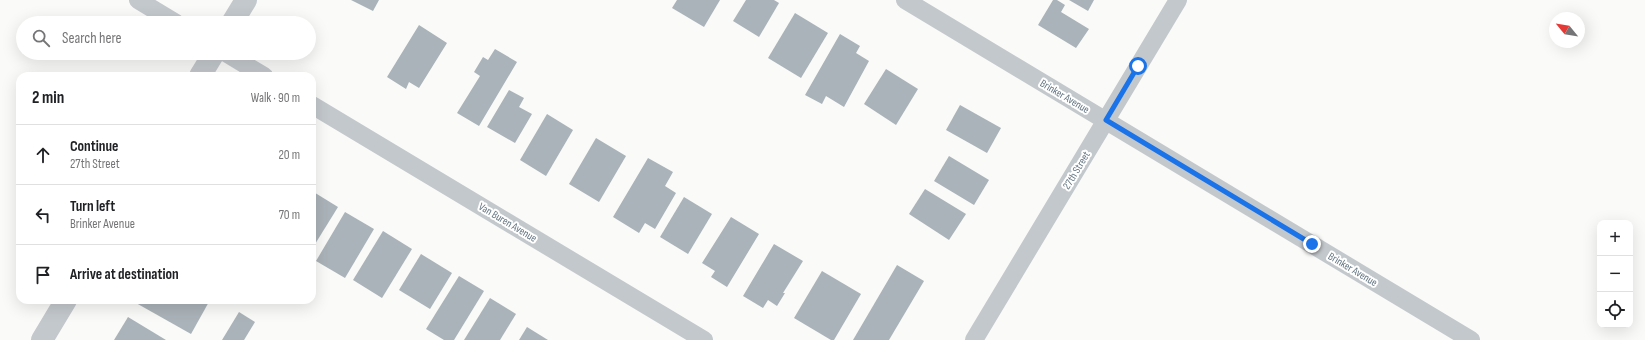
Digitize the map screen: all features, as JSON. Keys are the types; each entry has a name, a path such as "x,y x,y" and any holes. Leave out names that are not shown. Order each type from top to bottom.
{"street":[{"path":"138,0 164,16"},
{"path":"236,16 246,0"},
{"name":"Brinker Avenue","path":"905,0 1471,340"},
{"name":"27th Street","path":"974,340 1178,0"},
{"path":"202,72 210,60"},
{"path":"238,60 257,72"},
{"name":"Van Buren Avenue","path":"316,107 704,340"},
{"path":"42,340 64,304"}],"building":[{"path":"351,0 379,0 373,11"},
{"path":"677,0 720,0 704,27 672,8"},
{"path":"746,0 774,0 779,3 759,37 733,21"},
{"path":"1053,0 1057,0 1065,5 1061,12 1089,29 1076,48 1038,25"},
{"path":"1069,0 1094,0 1088,11"},
{"path":"795,13 828,33 801,78 768,58"},
{"path":"419,25 447,43 419,88 409,82 406,89 387,77"},
{"path":"840,34 860,46 856,53 869,61 844,107 826,96 822,104 805,95"},
{"path":"495,49 517,62 479,126 457,113 480,76 474,72 483,57 488,60"},
{"path":"886,69 918,89 896,125 864,104"},
{"path":"509,90 524,98 519,107 532,114 515,143 487,127"},
{"path":"960,105 1001,128 987,153 946,130"},
{"path":"547,114 573,130 546,176 520,160"},
{"path":"596,138 626,156 599,202 569,184"},
{"path":"949,156 989,180 974,205 934,181"},
{"path":"648,158 673,172 665,186 676,193 655,229 645,223 639,233 613,217"},
{"path":"925,189 966,214 949,240 909,214"},
{"path":"316,193 338,207 316,243"},
{"path":"684,197 712,214 688,254 660,237"},
{"path":"345,212 374,229 345,278 316,261"},
{"path":"731,217 759,234 727,287 711,277 715,271 702,263"},
{"path":"383,231 412,249 382,298 353,280"},
{"path":"774,244 803,261 783,293 785,293 777,306 768,300 763,308 743,296"},
{"path":"421,254 452,273 430,309 399,290"},
{"path":"897,265 924,281 889,340 853,340"},
{"path":"822,271 861,294 834,340 831,340 794,318"},
{"path":"459,276 484,291 454,340 444,340 426,329"},
{"path":"490,298 516,314 500,340 464,340"},
{"path":"138,304 208,304 191,334"},
{"path":"239,312 255,322 244,340 222,340"},
{"path":"128,317 166,340 114,340"},
{"path":"527,327 548,340 519,340"}],"route":[{"path":"1138,66 1106,120 1312,244"}]}
